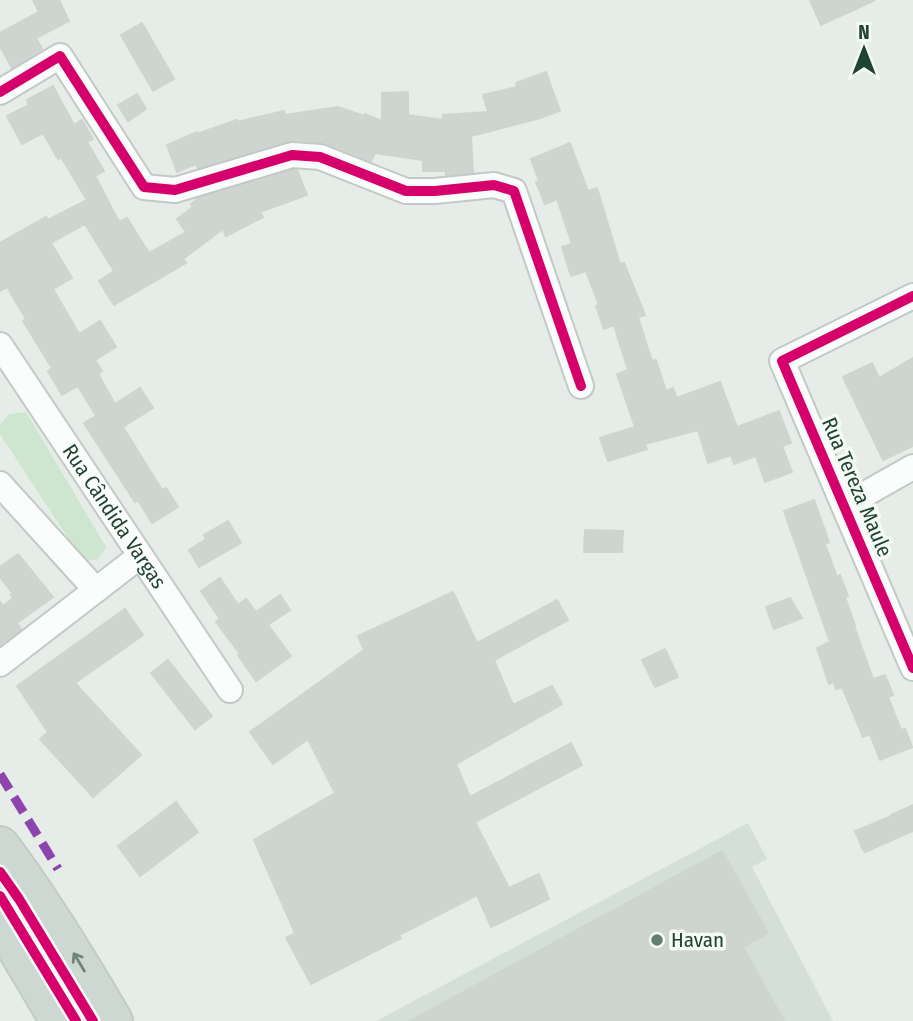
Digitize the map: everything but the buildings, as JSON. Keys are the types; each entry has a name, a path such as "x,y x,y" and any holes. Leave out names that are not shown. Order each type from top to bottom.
{"main road":[{"path":"0,846 28,882 113,1021"},
{"path":"0,920 60,1021"}],"street":[{"path":"0,92 60,56 144,187 175,190 292,155 320,157 405,191 494,185 514,191 581,386"},
{"name":"Rua Tereza Maule","path":"913,296 782,361 913,668"},
{"name":"Rua Cândida Vargas","path":"0,345 230,690"},
{"path":"844,506 913,467"},
{"path":"0,484 96,590"},
{"path":"0,664 140,556"}],"shaded area":[{"name":"Havan","path":"748,823 767,859 752,867 833,1021 376,1021"}],"green space":[{"path":"26,412 106,547 98,559 83,561 0,434 0,425 9,414"},
{"path":"0,877 16,899 88,1021 78,1021 0,892"}],"marked path":[{"path":"0,774 58,869"}],"cycle path":[{"path":"0,92 60,56 144,187 175,190 292,155 320,157 406,191 494,185 514,191 581,386"},
{"path":"913,296 782,361 913,668"},
{"path":"0,872 93,1021"},
{"path":"0,896 76,1021"}],"place":[{"name":"Havan","path":"657,940"}]}
